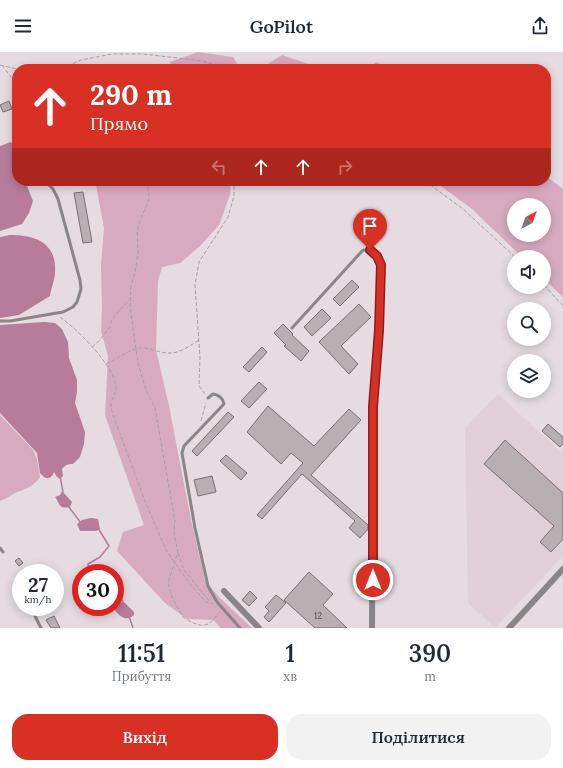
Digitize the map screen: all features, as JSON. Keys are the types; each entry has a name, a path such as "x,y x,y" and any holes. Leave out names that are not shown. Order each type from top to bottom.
{"street":[{"path":"372,628 373,407 379,330"},
{"path":"509,628 563,569"},
{"path":"224,591 259,628"}],"lane":[{"path":"0,321 10,321 56,314 73,307 80,295 80,280 58,199 49,186"},
{"path":"292,328 363,250 370,250 377,256 381,265 379,330"},
{"path":"208,398 213,394 218,395 223,400 224,404 184,446 182,454 195,528 208,586 222,609 240,628"},
{"path":"0,548 3,552"},
{"path":"35,616 41,628"}],"path":[{"path":"73,64 81,60 112,54 143,54 203,61 212,64"},
{"path":"1,65 12,68"},
{"path":"1,65 12,79"},
{"path":"147,186 149,192 149,200 137,231 138,252 129,299 136,349 146,390 155,408 175,521 174,534 178,552 184,570 209,602 222,609 209,624 205,625 194,623 183,617 172,597 168,583 178,552"},
{"path":"198,431 208,398 199,386 200,357 196,285 199,262 228,217 234,196 234,186"},
{"path":"432,186 463,209 507,250"},
{"path":"551,293 563,306"},
{"path":"92,347 100,340 109,328 112,319 129,299"},
{"path":"56,314 71,324 92,347 114,375 116,390 111,403 113,415 150,513 166,550 174,562 189,583 206,602 213,604"},
{"path":"106,364 126,353 140,348 162,353 177,353 199,340"}],"shaded area":[{"path":"198,52 233,57 237,64 171,64 170,62"},
{"path":"282,55 308,64 268,64"},
{"path":"11,142 12,144 12,186 27,186 33,201 29,213 22,224 0,231 0,146"},
{"path":"551,180 563,189 563,297 551,286 551,250 515,250 472,209 441,186 551,186"},
{"path":"96,186 231,186 230,195 219,225 200,246 180,263 162,267 158,281 156,350 205,581 220,598 252,628 221,628 213,620 187,619 165,603 117,551 123,532 144,525 105,415 108,356 101,331 101,265 104,228"},
{"path":"19,235 35,239 48,247 55,262 55,275 50,296 19,315 0,318 0,237"},
{"path":"44,322 55,323 62,329 68,342 69,358 77,380 75,403 85,432 84,444 80,457 73,464 67,465 62,469 63,476 60,479 54,472 49,478 44,477 40,473 37,453 0,413 0,325"},
{"path":"498,394 563,454 563,556 495,628 468,603 465,428"},
{"path":"0,415 33,450 37,459 40,477 29,487 0,501"},
{"path":"62,491 72,502 70,507 62,507 55,497 60,495"},
{"path":"91,518 98,519 100,529 96,531 80,531 77,524 82,520"},
{"path":"124,603 134,612 134,615 128,618 123,618 121,616 124,616"}],"building":[{"path":"9,101 12,109 3,112 0,105"},
{"path":"83,192 92,242 83,243 74,193"},
{"path":"352,280 359,287 340,306 333,299"},
{"path":"359,304 371,317 341,346 358,364 349,374 319,342"},
{"path":"322,309 331,318 312,336 304,327"},
{"path":"283,324 309,351 301,361 284,346 286,345 274,333"},
{"path":"262,347 267,352 249,372 243,367"},
{"path":"259,382 267,389 249,408 241,401"},
{"path":"268,406 314,446 349,409 361,420 311,475 368,525 368,529 360,538 349,528 355,521 302,474 262,519 257,515 303,463 291,453 281,464 247,432"},
{"path":"228,412 234,417 197,456 192,451"},
{"path":"548,424 563,437 563,443 560,447 542,431"},
{"path":"505,440 563,493 563,539 551,552 540,542 554,526 484,464"},
{"path":"226,455 247,473 241,480 220,461"},
{"path":"212,476 216,492 198,496 194,480"},
{"path":"19,558 23,563 17,564 15,561"},
{"path":"309,572 333,594 323,605 347,628 315,628 284,600"},
{"path":"250,591 257,598 249,606 242,600"},
{"path":"276,595 286,603 269,622 264,617 269,611 265,607"},
{"path":"54,616 60,628 51,628 46,620"}],"waterway":[{"path":"60,476 63,492"},
{"path":"69,507 81,523"},
{"path":"88,564 100,557 109,546 98,528"},
{"path":"129,616 133,628"}],"route":[{"path":"370,250 377,256 381,265 379,330 373,407 373,580"}]}
